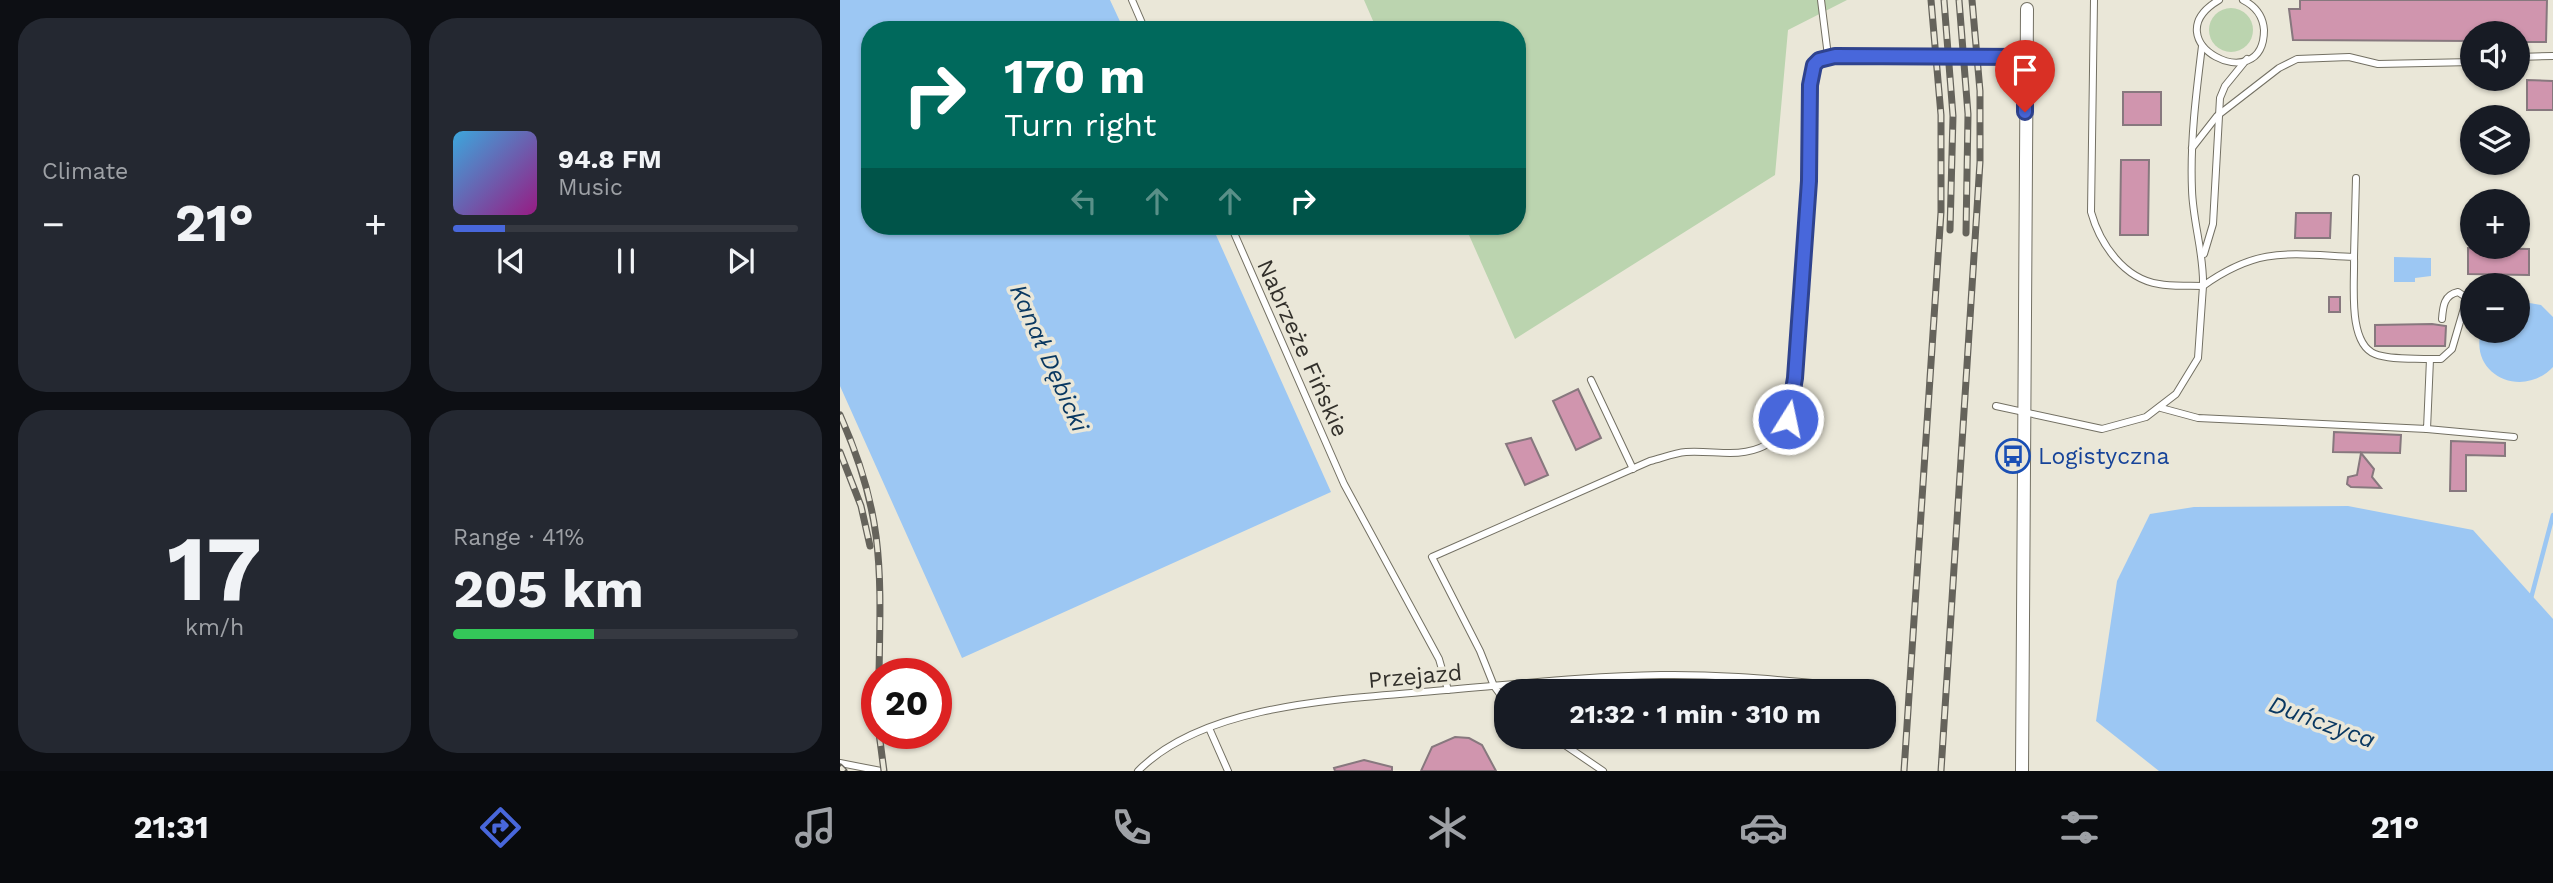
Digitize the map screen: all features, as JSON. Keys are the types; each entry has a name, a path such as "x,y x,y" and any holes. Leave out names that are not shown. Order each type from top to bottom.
{"street":[{"path":"2022,771 2027,9"}],"lane":[{"path":"1132,0 1141,21"},
{"path":"1821,0 1828,57"},
{"path":"2094,0 2091,212 2104,243 2129,271 2158,284 2203,286 2231,268 2262,255 2354,257"},
{"path":"1996,405 2025,414 2102,429 2129,424 2161,408 2176,394 2198,358 2203,256 2192,200 2192,148 2202,46 2199,25 2203,14 2219,0"},
{"path":"2203,256 2213,224 2217,116 2225,86 2261,44 2263,24 2259,13 2244,0"},
{"path":"2202,46 2217,60 2227,63 2247,59"},
{"path":"1494,686 1432,557 1633,469 1687,452 1731,453 1763,447 1782,430 1788,419 1795,378 1809,181 1810,85 1814,65 1828,57 2025,57"},
{"path":"2192,148 2217,116 2279,68 2297,59 2349,57 2378,64 2460,62"},
{"path":"2530,57 2553,57"},
{"path":"2356,178 2356,330 2365,348 2376,354 2441,359 2452,349 2467,298 2458,292 2450,294 2445,300 2442,319"},
{"name":"Nabrzeże Fińskie","path":"1235,235 1344,484 1440,659 1448,690"},
{"path":"2427,429 2430,359"},
{"path":"1591,380 1633,469"},
{"path":"2161,408 2198,418 2427,429 2514,437"},
{"name":"Przejazd","path":"1602,679 1664,675 1761,679"},
{"name":"Przejazd","path":"1138,771 1173,744 1209,728 1312,702 1494,686"},
{"path":"1209,728 1228,771"},
{"path":"1570,749 1602,771"},
{"path":"840,763 881,771"}],"green space":[{"path":"1364,0 1847,0 1788,30 1775,175 1515,339 1469,235 1526,235 1526,21 1373,21"},
{"path":"2231,8 2240,9 2247,14 2252,21 2252,39 2247,46 2240,51 2231,52 2222,51 2215,46 2210,39 2209,30 2210,21 2215,14 2222,9"}],"water":[{"name":"Kanał Dębicki","path":"840,0 1110,0 1120,21 861,21 861,235 1216,235 1331,492 962,658 840,386"},
{"path":"2394,257 2431,258 2431,276 2415,278 2415,282 2394,282"},
{"path":"2530,303 2541,305 2553,317 2553,367 2541,376 2514,382 2501,378 2491,371 2483,360 2480,343 2530,343"},
{"name":"Duńczyca","path":"2348,506 2473,530 2553,619 2553,771 2159,771 2096,721 2117,581 2150,514 2194,507"}],"building":[{"path":"2300,0 2547,0 2546,42 2530,42 2530,21 2460,21 2460,41 2293,40 2289,9 2300,9"},
{"path":"2530,80 2553,81 2553,110 2530,110 2530,105 2527,105"},
{"path":"2123,92 2161,92 2161,125 2123,125"},
{"path":"2121,160 2149,160 2148,235 2120,235"},
{"path":"2296,213 2331,213 2330,238 2295,238"},
{"path":"2468,259 2529,259 2529,273 2468,273"},
{"path":"2329,297 2340,297 2340,312 2329,312"},
{"path":"2375,325 2446,326 2445,346 2375,346"},
{"path":"1578,389 1601,438 1576,450 1553,401"},
{"path":"2334,432 2401,435 2400,453 2333,452"},
{"path":"1531,438 1548,475 1525,485 1506,444"},
{"path":"2451,441 2505,443 2505,456 2466,455 2466,491 2450,491"},
{"path":"2361,453 2374,469 2372,477 2381,488 2351,487 2347,484 2348,477 2357,475"},
{"path":"1455,737 1469,738 1482,745 1496,771 1421,771 1432,747"},
{"path":"1364,760 1392,767 1392,771 1335,771 1334,768"}],"waterway":[{"path":"2530,602 2553,515"}],"railway":[{"path":"1904,771 1941,212 1941,115 1931,0"},
{"path":"1944,0 1953,116 1950,230"},
{"path":"1959,0 1968,114 1966,233"},
{"path":"1941,771 1980,162 1980,91 1972,0"},
{"path":"840,415 865,482 877,542 879,658"},
{"path":"840,452 861,506 870,546"},
{"path":"881,749 884,771"},
{"path":"840,767 844,771"}],"place":[{"name":"Logistyczna","path":"2013,456"}],"route":[{"path":"1788,419 1795,378 1809,181 1810,85 1814,65 1819,60 1835,56 2025,57 2025,112"}]}
